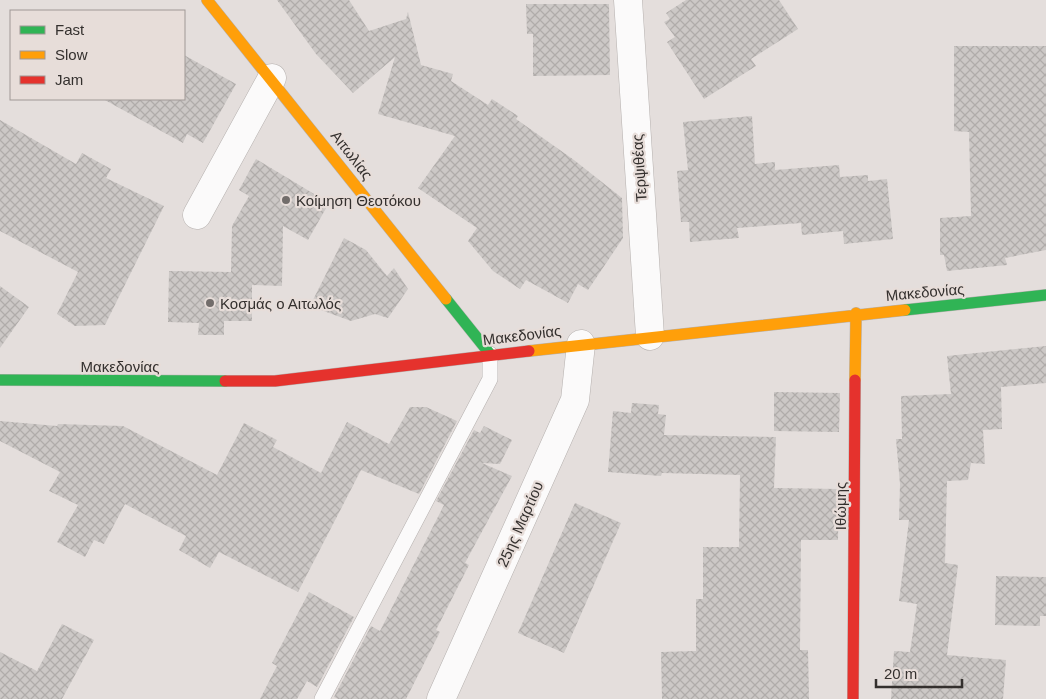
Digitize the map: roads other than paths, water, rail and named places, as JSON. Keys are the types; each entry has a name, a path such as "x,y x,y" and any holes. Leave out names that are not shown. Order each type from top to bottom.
{"street":[{"name":"Αιτωλίας","path":"207,0 272,78 490,354"},
{"name":"Τερψιθέας","path":"628,0 650,336"},
{"path":"197,215 272,78"},
{"name":"Μακεδονίας","path":"0,380 276,381 650,336 856,313 1046,295"},
{"name":"Ιθώμης","path":"853,699 856,313"},
{"name":"25ης Μαρτίου","path":"441,699 575,400 581,344"}],"lane":[{"path":"322,699 490,379 490,354"}],"place":[{"name":"Κοίμηση Θεοτόκου","path":"286,200"},
{"name":"Κοσμάς ο Αιτωλός","path":"210,303"}]}
